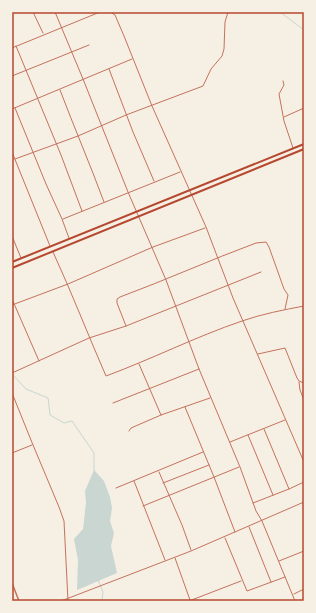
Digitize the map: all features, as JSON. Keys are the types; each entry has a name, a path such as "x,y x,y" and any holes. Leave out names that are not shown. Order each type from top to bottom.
{"highway":[{"path":"12,262 304,144"},
{"path":"12,268 190,194 304,149"}],"street":[{"path":"33,12 43,34"},
{"path":"55,12 73,53 128,192 153,247 199,369 230,442 256,511 262,521 295,601"},
{"path":"12,48 43,34 100,12"},
{"path":"110,12 115,16 188,190 206,227 228,285 304,462"},
{"path":"15,159 78,136 126,115 203,86 211,69 222,56 224,49 224,26 228,12"},
{"path":"12,76 90,45"},
{"path":"16,46 82,211"},
{"path":"12,109 132,59"},
{"path":"109,69 126,115 155,182"},
{"path":"283,81 284,85 278,94 293,148"},
{"path":"60,89 78,136 90,162 104,202"},
{"path":"15,108 69,239"},
{"path":"284,118 304,108"},
{"path":"12,152 50,246"},
{"path":"62,219 180,171"},
{"path":"12,305 68,284 153,247 206,227"},
{"path":"12,236 22,258"},
{"path":"126,326 117,299 120,297 166,280 256,242 266,242 272,254 284,289 288,295 285,309"},
{"path":"52,252 68,284 89,338 106,376 243,320 285,309 304,306"},
{"path":"12,373 89,338 126,326 260,272"},
{"path":"12,299 39,361"},
{"path":"257,354 285,348 299,381 300,390 304,400"},
{"path":"138,364 161,415"},
{"path":"112,404 199,369"},
{"path":"299,381 304,383"},
{"path":"12,393 32,445 43,466 64,522 68,601"},
{"path":"129,431 131,428 161,415 211,398"},
{"path":"185,407 235,532"},
{"path":"230,442 286,420"},
{"path":"264,429 289,489"},
{"path":"248,435 273,495"},
{"path":"12,453 32,445"},
{"path":"116,488 158,472 203,452"},
{"path":"163,483 209,465"},
{"path":"143,506 240,467"},
{"path":"158,472 182,525 191,551"},
{"path":"134,481 165,561"},
{"path":"253,503 304,482"},
{"path":"61,601 191,551 304,502"},
{"path":"249,526 271,582"},
{"path":"225,537 247,591 285,577"},
{"path":"279,561 304,551"},
{"path":"174,557 190,601 242,580"},
{"path":"12,583 19,601"},
{"path":"292,594 304,589"}],"shaded area":[{"path":"94,470 104,481 110,497 112,508 110,521 114,533 111,546 117,573 77,590 78,560 74,539 83,529 86,503 85,491"}],"waterway":[{"path":"280,12 304,30"},
{"path":"12,374 26,389 48,398 50,415 64,423 72,421 94,453 94,471"},
{"path":"98,580 103,592 102,601"}]}
